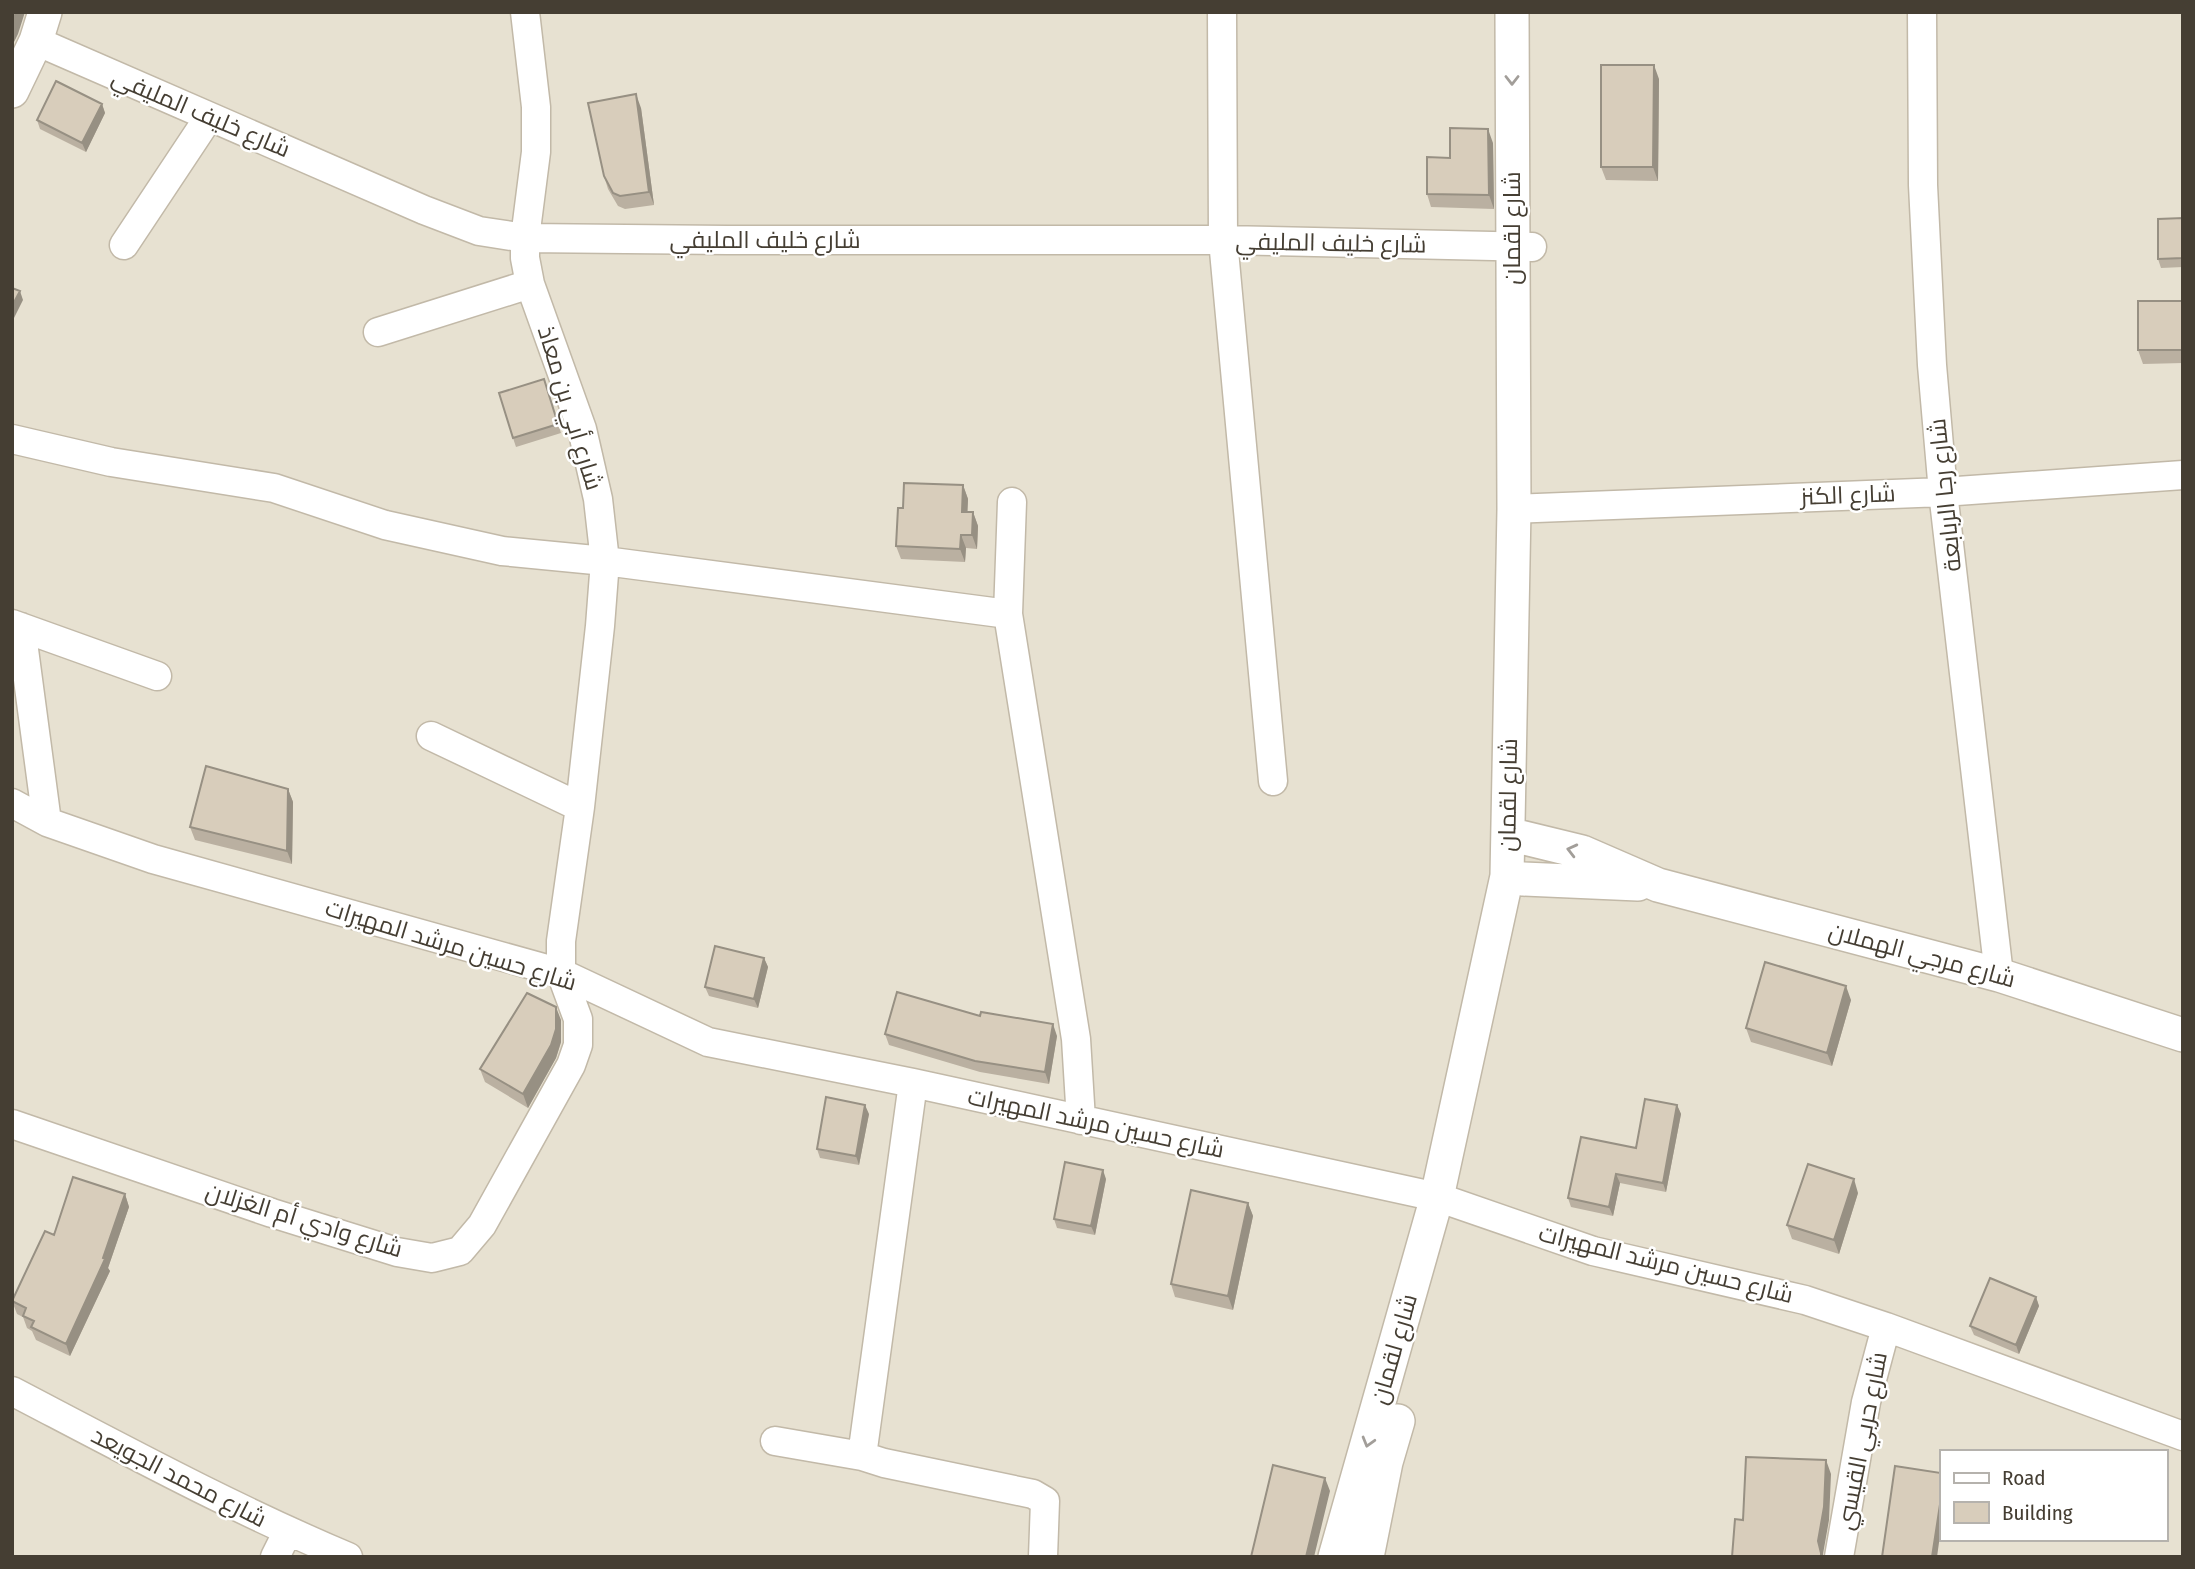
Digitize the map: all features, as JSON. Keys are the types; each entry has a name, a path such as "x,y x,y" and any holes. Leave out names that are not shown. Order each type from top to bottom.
{"street":[{"name":"شارع أبي بن معاذ","path":"525,12 536,118 536,152 525,237 525,258 530,284 582,429 598,499 605,561 580,807 561,941 561,973"},
{"path":"1222,12 1223,240 1273,781"},
{"name":"شارع لقمان","path":"1367,1557 1515,878 1523,508 1535,440 1522,247 1512,12"},
{"name":"شارع لقمان","path":"1522,247 1535,12"},
{"name":"شارع رجا الربابعة","path":"1922,12 1923,185 1931,365 1943,492 1999,975"},
{"name":"شارع خليف المليفي","path":"41,27 209,117 479,231 525,237 727,240 1223,240 1522,247"},
{"path":"12,91 41,27"},
{"path":"124,245 209,117"},
{"path":"378,332 530,284"},
{"path":"12,439 111,462 274,488 385,525 502,551 605,561 1008,614"},
{"name":"شارع الكنز","path":"1523,508 1943,492 2183,475"},
{"path":"1012,502 1008,614 1076,1039 1081,1120"},
{"path":"47,822 16,626 157,676"},
{"path":"431,736 580,807"},
{"name":"شارع حسين مرشد المهيرات","path":"12,803 47,822 153,859 561,973 708,1042 913,1083 1446,1201 1592,1251 1805,1300 1886,1326 2183,1436"},
{"name":"شارع مرجي الهملان","path":"1517,836 1581,852 1657,885 1999,975 2183,1035"},
{"name":"شارع مرجي الهملان","path":"1515,878 1657,885"},
{"name":"شارع وادي أم الغزلان","path":"16,1134 397,1252 432,1258 460,1251 482,1225 571,1065 578,1045 578,1019 561,973"},
{"path":"862,1456 913,1083"},
{"name":"شارع لقمان","path":"1335,1557 1446,1201"},
{"name":"شارع حربي القيسي","path":"1839,1557 1866,1402 1886,1326"},
{"name":"شارع محمد الجويعد","path":"12,1391 200,1490 348,1557"},
{"path":"775,1441 862,1456 884,1464 1032,1494 1045,1501 1043,1557"},
{"path":"275,1557 288,1531"}],"shaded area":[{"path":"12,12 2183,12 2183,1557 12,1557"}],"building":[{"path":"1601,65 1654,65 1653,167 1601,167"},
{"path":"56,81 102,104 82,143 37,120"},
{"path":"636,94 649,192 620,196 613,193 604,176 588,103"},
{"path":"1450,128 1488,129 1489,195 1427,194 1427,157 1450,158"},
{"path":"2183,218 2183,258 2158,259 2158,219"},
{"path":"12,288 20,291 12,306"},
{"path":"2138,301 2183,301 2183,350 2138,350"},
{"path":"544,379 558,424 513,438 499,393"},
{"path":"904,483 963,485 962,512 973,512 972,535 961,535 960,549 896,546 898,508 903,508"},
{"path":"206,766 288,789 287,851 190,827"},
{"path":"715,946 764,958 754,999 705,987"},
{"path":"1765,962 1846,986 1827,1053 1746,1028"},
{"path":"897,992 980,1016 981,1012 1053,1024 1045,1072 975,1061 885,1034"},
{"path":"527,993 556,1007 556,1029 551,1045 523,1094 480,1069"},
{"path":"826,1097 865,1105 856,1156 817,1149"},
{"path":"1645,1099 1677,1105 1663,1183 1616,1174 1609,1207 1568,1198 1581,1137 1636,1148"},
{"path":"1065,1162 1103,1170 1091,1226 1054,1219"},
{"path":"1808,1164 1854,1179 1834,1240 1787,1225"},
{"path":"73,1177 125,1194 103,1258 105,1259 66,1344 31,1327 34,1321 23,1316 26,1308 12,1301 45,1231 54,1235"},
{"path":"1191,1190 1248,1203 1228,1296 1171,1284"},
{"path":"1990,1278 2036,1297 2016,1345 1970,1326"},
{"path":"1746,1457 1826,1460 1824,1507 1818,1541 1821,1557 1732,1557 1735,1519 1743,1520"},
{"path":"1273,1465 1325,1478 1306,1557 1251,1557"},
{"path":"1895,1466 1940,1473 1940,1505 1932,1557 1882,1557"}]}
